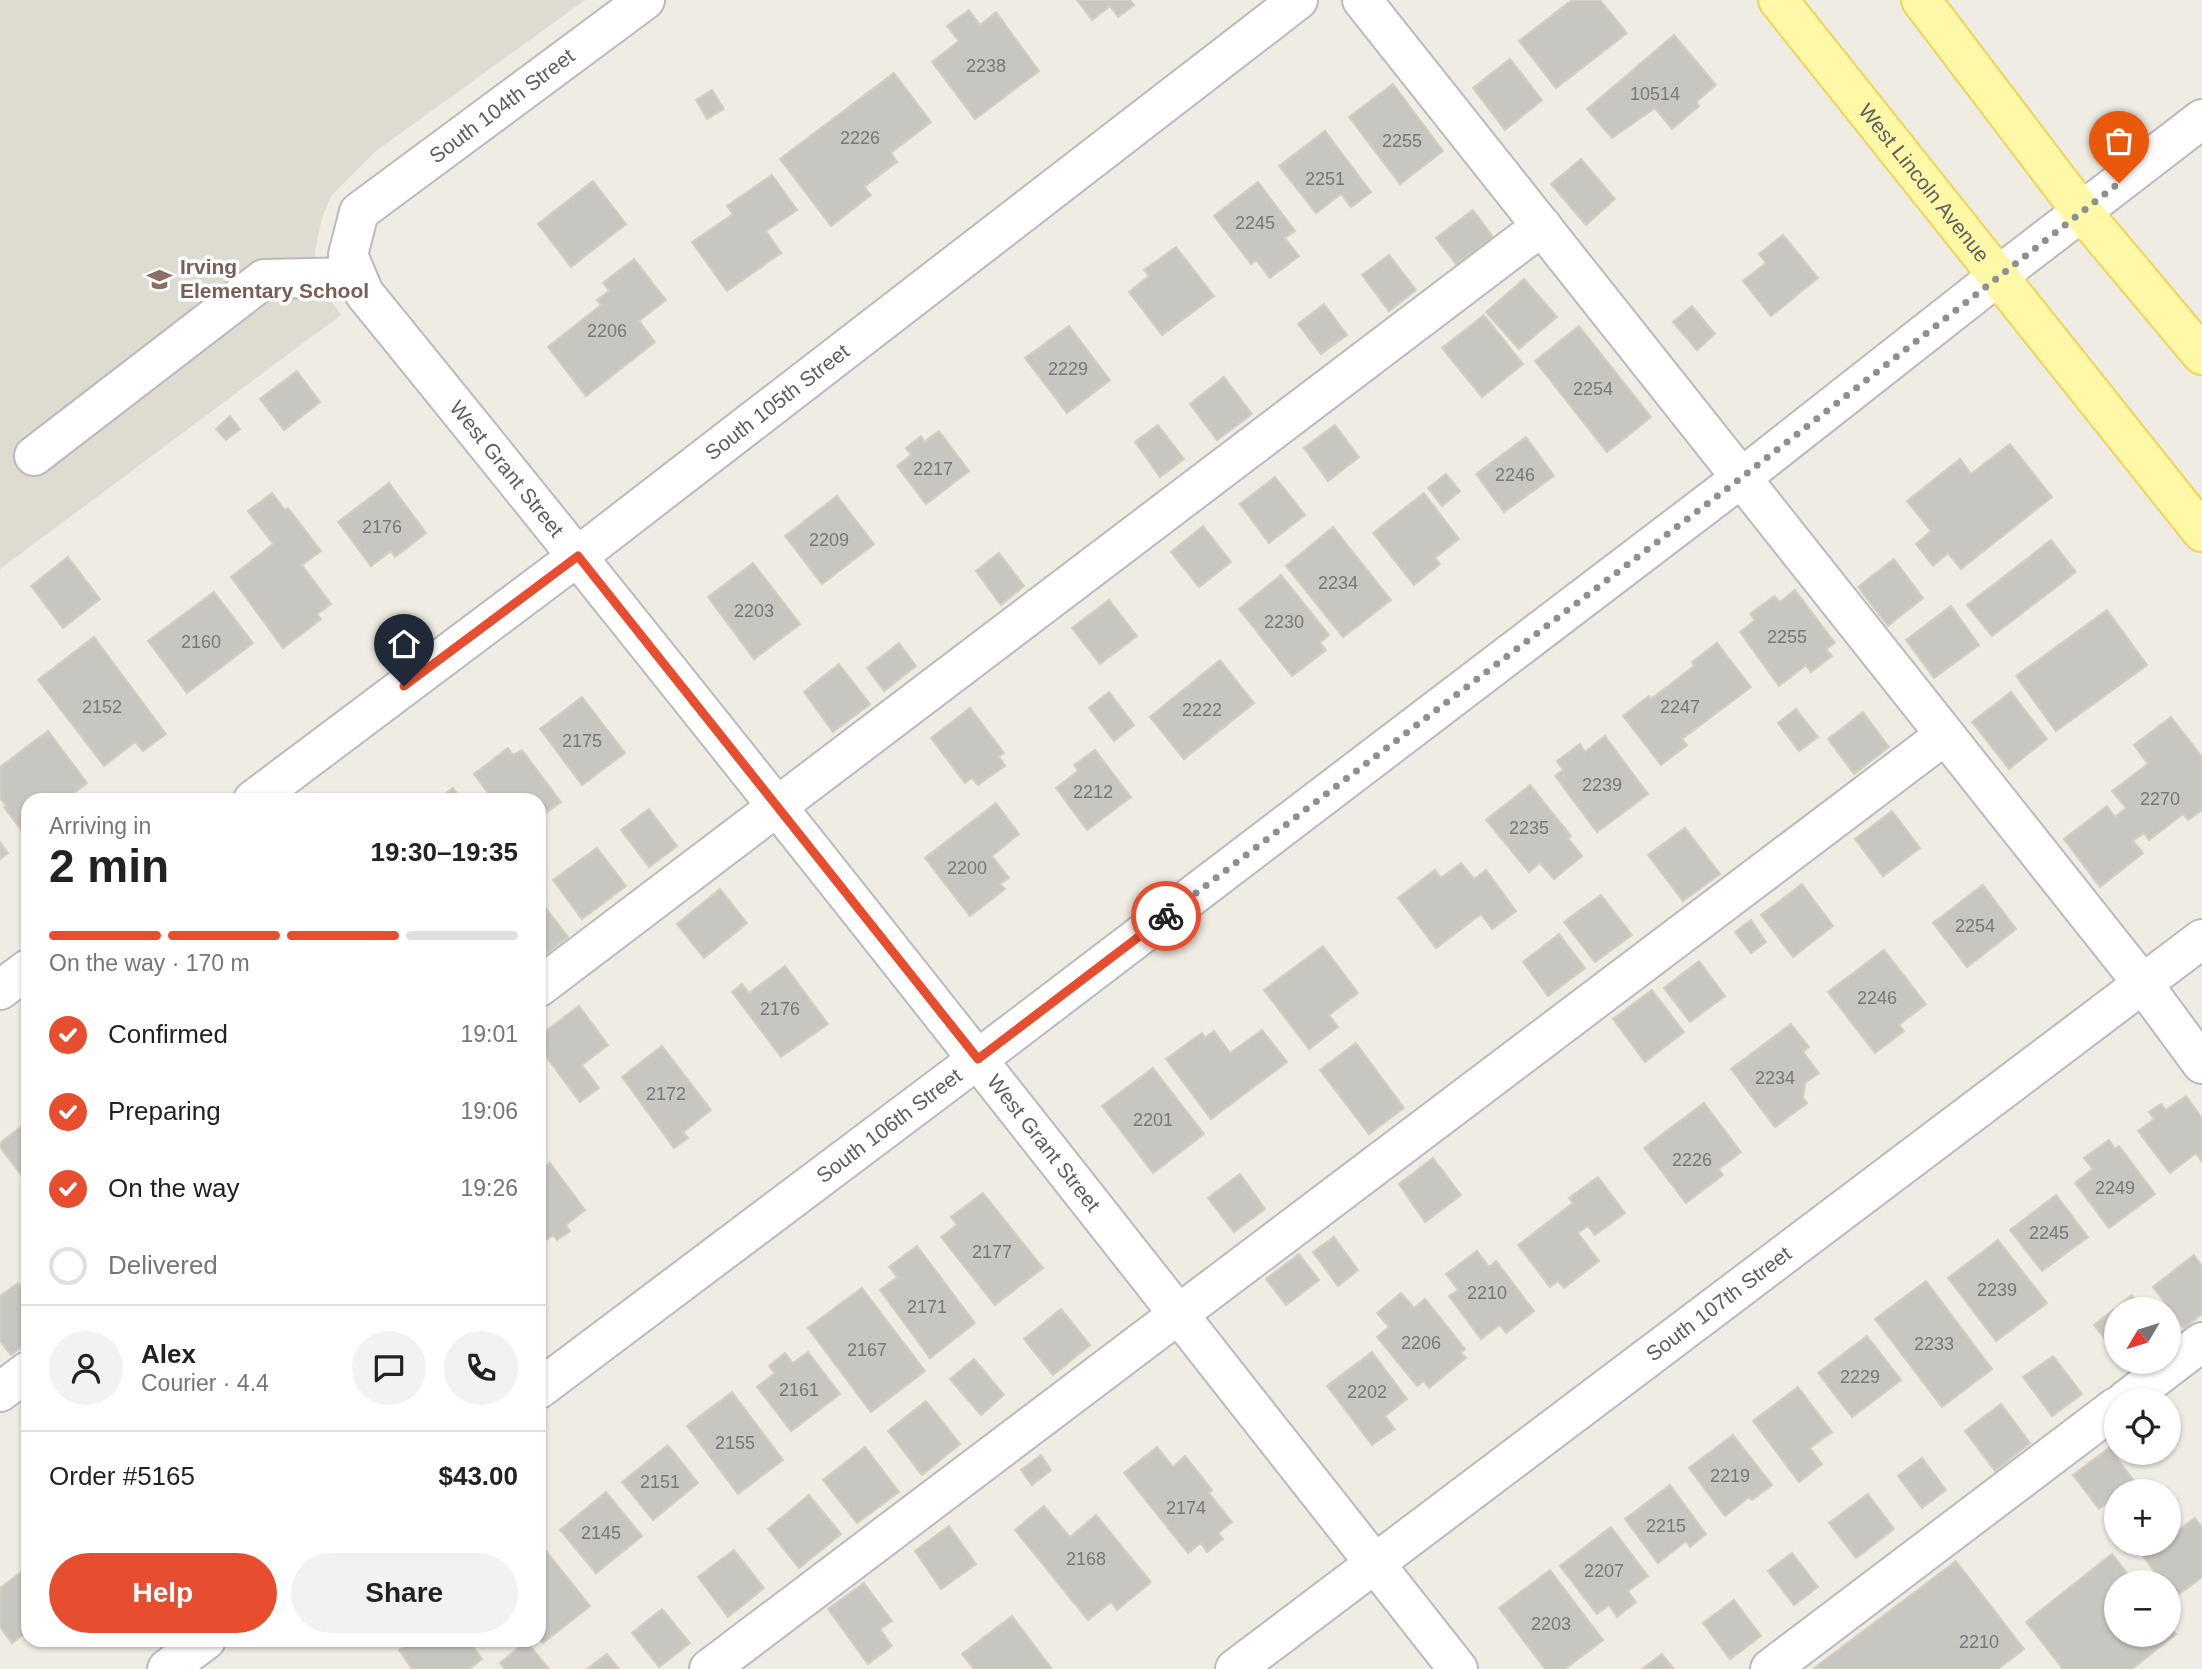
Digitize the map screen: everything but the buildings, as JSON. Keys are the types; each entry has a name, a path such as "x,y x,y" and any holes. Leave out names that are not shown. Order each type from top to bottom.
{"main road":[{"name":"West Lincoln Avenue","path":"1777,0 2202,532"},
{"path":"1921,0 2082,212 2202,355"}],"street":[{"name":"South 104th Street","path":"359,212 645,0"},
{"name":"South 105th Street","path":"262,793 578,556 1298,0"},
{"path":"1362,0 2143,984 2202,1064"},
{"name":"South 106th Street","path":"546,1384 978,1059 1741,478 2202,120"},
{"name":"West Grant Street","path":"359,212 348,255 364,293 778,807 1458,1669"},
{"path":"546,982 1542,226"},
{"path":"34,456 264,279 357,277"},
{"path":"709,1669 1945,735"},
{"name":"South 107th Street","path":"1235,1669 2202,939"},
{"path":"0,990 21,974"},
{"path":"2142,1388 2202,1342"},
{"path":"0,1392 21,1376"},
{"path":"1770,1669 2104,1416"},
{"path":"167,1669 197,1647"}],"shaded area":[{"name":"Irving Elementary School","path":"0,0 585,0 376,151 331,196 322,218 315,251 323,289 341,315 0,569"}],"way so far":[{"path":"1166,916 1741,478 2119,183"}],"place":[{"name":"Irving Elementary School","path":"160,279"}],"route":[{"path":"404,686 578,556 978,1059 1166,916"}]}
